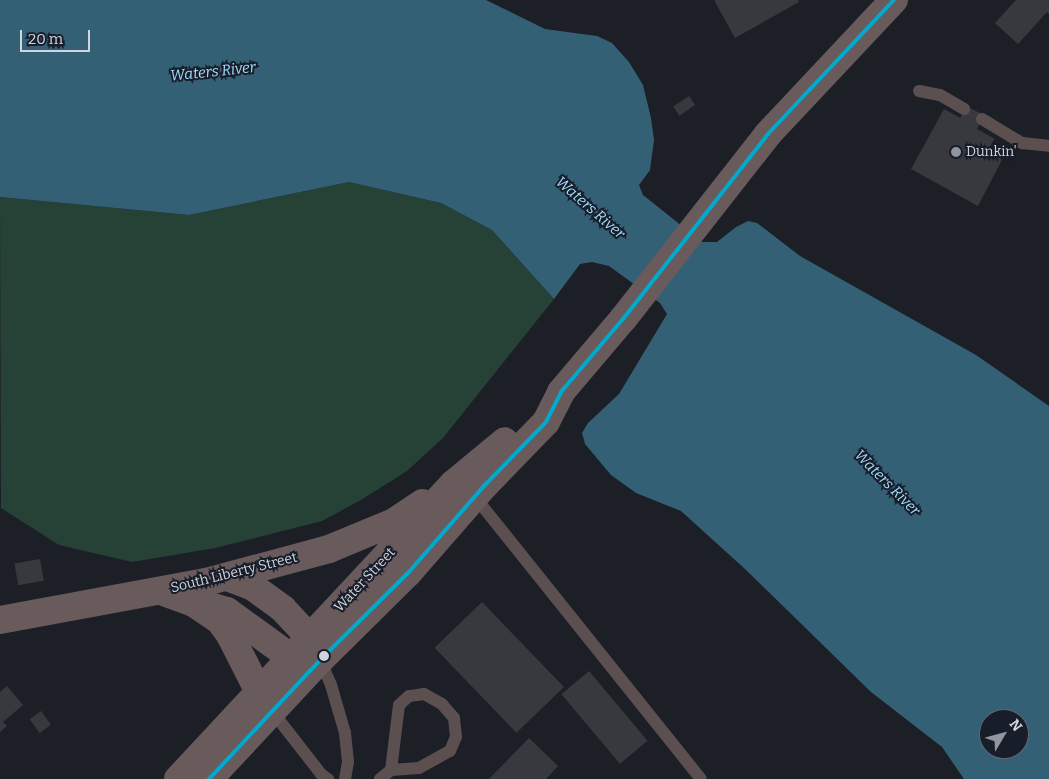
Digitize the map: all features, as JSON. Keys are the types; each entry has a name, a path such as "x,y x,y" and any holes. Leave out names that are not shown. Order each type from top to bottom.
{"main road":[{"name":"Water Street","path":"209,779 266,702 308,653 408,573 464,490 546,422 561,392 623,320 768,134 894,0"},
{"name":"South Liberty Street","path":"0,620 226,577 329,549 464,490"},
{"path":"226,577 253,587 283,610 308,653"},
{"path":"159,591 228,611 308,653"},
{"path":"192,602 220,621 230,635 266,702"},
{"name":"Water Street","path":"178,779 266,702"}],"lane":[{"path":"919,91 940,95 964,109"},
{"path":"982,119 1022,143 1049,146"},
{"path":"464,490 701,779"},
{"path":"308,653 331,685 346,733 348,762 345,779"},
{"path":"380,779 391,770 418,768 450,751 456,737 454,718 442,704 424,694 409,696 399,705 391,770"},
{"path":"266,702 321,774 328,779"}],"green space":[{"path":"349,182 441,203 492,230 554,299 443,438 407,471 361,500 322,521 215,548 132,562 59,545 1,508 0,197 189,215"}],"water":[{"name":"Waters River","path":"0,0 486,0 545,29 597,36 612,43 629,62 643,85 651,118 654,140 650,170 639,185 643,195 702,242 717,242 736,227 748,221 757,223 800,256 976,355 1049,406 1049,779 964,779 942,747 871,692 745,569 681,511 636,493 611,475 585,444 582,433 588,423 619,394 667,314 660,303 609,266 592,262 580,264 554,299 492,230 441,203 349,182 189,215 0,197"}],"building":[{"path":"714,0 798,0 799,2 735,38"},
{"path":"1016,0 1049,0 1049,14 1047,12 1018,44 995,23"},
{"path":"689,96 695,105 679,116 673,107"},
{"path":"966,106 984,115 977,129 995,139 989,148 1004,156 978,206 911,169 944,109 960,118"},
{"path":"40,559 44,581 18,585 14,564"},
{"path":"482,602 564,687 516,733 435,648"},
{"path":"589,671 647,741 620,764 561,694"},
{"path":"7,686 23,705 3,722 7,726 0,732 0,692"},
{"path":"41,711 51,725 40,733 30,719"},
{"path":"529,738 558,766 546,779 489,779"}],"transit line":[{"path":"209,779 320,660 408,573 484,486 546,422 561,392 623,319 768,134 894,0"}],"place":[{"name":"Dunkin'","path":"956,152"}]}
